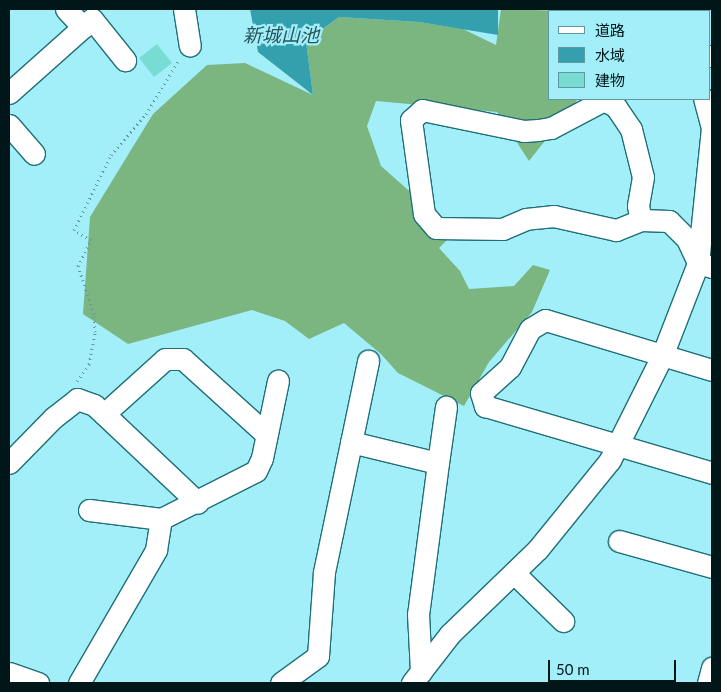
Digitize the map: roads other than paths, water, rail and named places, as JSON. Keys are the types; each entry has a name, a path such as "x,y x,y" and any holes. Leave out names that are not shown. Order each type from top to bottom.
{"street":[{"path":"66,9 92,18 125,60"},
{"path":"184,9 190,46"},
{"path":"9,93 92,18"},
{"path":"641,220 638,206 643,177 631,129 616,107 604,100 551,128 524,131 422,110 411,120 424,214 436,228 503,229 526,219 554,216 616,230 641,220 669,220 687,239 705,265"},
{"path":"416,678 450,634 538,549 610,460 662,356 705,265 712,128 704,100"},
{"path":"9,125 34,154"},
{"path":"712,370 545,320 530,330 510,367 481,393 485,406 712,473"},
{"path":"104,414 165,359 183,359 266,434"},
{"path":"281,683 318,656 324,572 368,360"},
{"path":"89,510 161,519 198,503 256,471 278,381"},
{"path":"9,462 53,418 77,399 94,405 198,503"},
{"path":"416,678 418,614 446,407"},
{"path":"351,442 438,463"},
{"path":"79,683 156,550 161,519"},
{"path":"619,541 712,567"},
{"path":"514,573 563,621"},
{"path":"708,683 712,668"},
{"path":"9,673 38,683"}],"water":[{"name":"新城山池","path":"250,9 498,9 498,35 419,22 339,17 306,41 313,95 258,52"}]}
